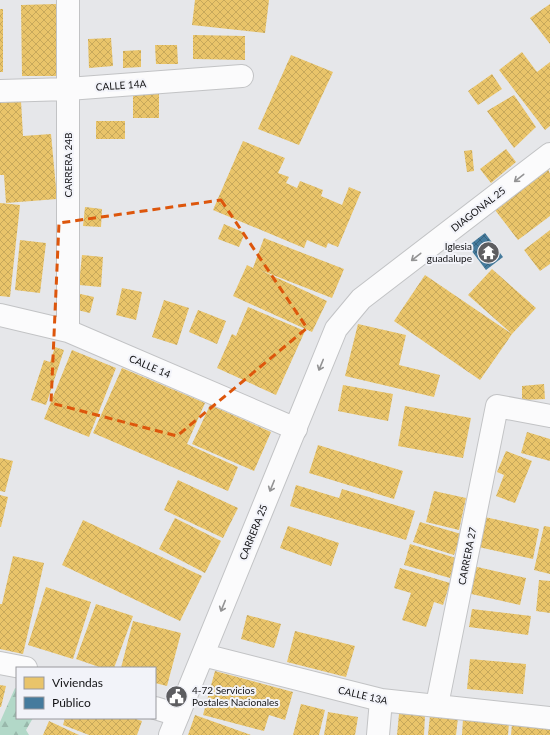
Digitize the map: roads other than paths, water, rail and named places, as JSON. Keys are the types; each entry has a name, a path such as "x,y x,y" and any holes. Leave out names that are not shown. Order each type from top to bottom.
{"street":[{"name":"CARRERA 24B","path":"68,0 68,331"},
{"name":"CALLE 14A","path":"0,91 68,89 242,76"},
{"name":"DIAGONAL 25","path":"336,329 361,299 550,154"},
{"name":"CALLE 14","path":"0,315 68,331 296,429"},
{"name":"CARRERA 25","path":"170,735 336,329"},
{"name":"CARRERA 27","path":"437,705 497,406 550,416"},
{"name":"CALLE 13A","path":"203,655 381,700 550,718"},
{"path":"0,663 21,667"},
{"path":"378,735 381,700"},
{"path":"156,708 178,715"}],"place":[{"name":"Iglesia guadalupe","path":"488,252"},
{"name":"4-72 Servicios Postales Nacionales","path":"176,696"}]}
